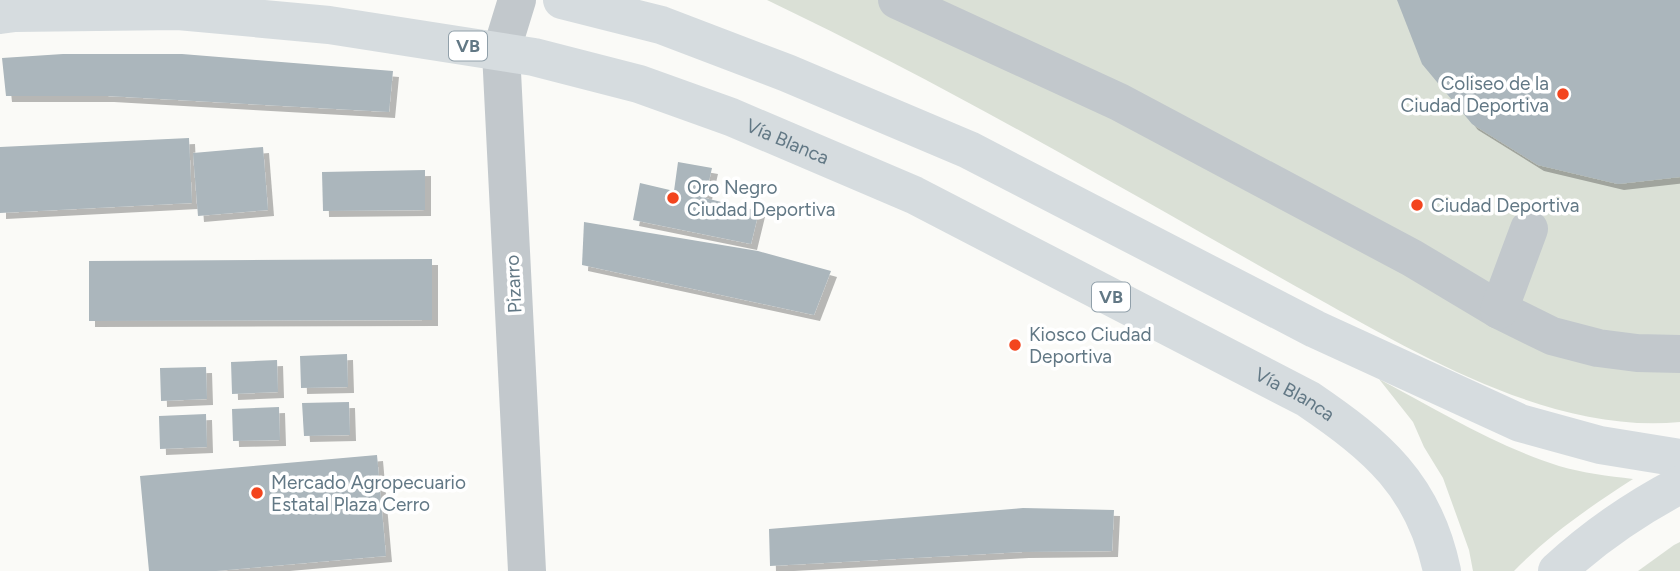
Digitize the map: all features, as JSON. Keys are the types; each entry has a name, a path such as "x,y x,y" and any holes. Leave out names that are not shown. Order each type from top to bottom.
{"main road":[{"path":"562,0 661,24 787,73 969,150 1315,329 1520,423 1600,445 1680,458"},
{"name":"Vía Blanca","path":"0,15 178,11 329,24 534,57 639,84 731,117 914,195 1308,399 1349,427 1403,479 1429,528 1442,571"},
{"path":"1557,571 1605,530 1641,505 1680,485"}],"street":[{"name":"Pizarro","path":"517,0 501,52 527,571"},
{"path":"897,0 1119,102 1412,258 1499,310 1552,336 1598,348 1637,353 1680,354"},
{"path":"1499,310 1529,229"}],"shaded area":[{"name":"Ciudad Deportiva","path":"767,0 1680,0 1680,422 1632,423 1585,416 1537,404 1444,366 1356,320 976,107"},
{"path":"1379,379 1467,427 1536,458 1577,471 1633,479 1541,545 1514,571 1473,571 1469,550 1443,478 1424,447 1413,422"},
{"path":"1680,542 1680,571 1638,571 1674,545"}],"building":[{"name":"Coliseo de la Ciudad Deportiva","path":"1397,0 1680,0 1680,177 1618,184 1538,165 1472,124 1422,64"},
{"path":"63,54 182,54 393,71 389,112 108,96 6,96 2,58"},
{"path":"189,138 192,203 0,213 0,147"},
{"path":"263,147 268,210 198,216 193,153"},
{"path":"678,162 712,168 705,198 759,211 751,244 633,220 640,183 674,191"},
{"path":"425,170 425,210 323,211 322,172"},
{"path":"584,222 758,251 831,271 814,315 582,265"},
{"path":"432,259 432,320 89,321 89,261"},
{"path":"347,354 348,387 301,388 300,356"},
{"path":"277,360 278,392 232,394 231,362"},
{"path":"206,367 207,399 161,401 160,368"},
{"path":"349,402 350,435 304,436 302,403"},
{"path":"279,407 280,440 233,441 232,409"},
{"path":"206,414 207,447 160,449 159,416"},
{"path":"377,455 386,556 216,571 149,571 140,476"},
{"path":"1023,508 1114,510 1112,551 1023,552 770,566 769,529"}],"place":[{"name":"Coliseo de la Ciudad Deportiva","path":"1563,94"},
{"name":"Oro Negro Ciudad Deportiva","path":"673,198"},
{"name":"Ciudad Deportiva","path":"1417,205"},
{"name":"Kiosco Ciudad Deportiva","path":"1015,345"},
{"name":"Mercado Agropecuario Estatal Plaza Cerro","path":"257,493"}]}
